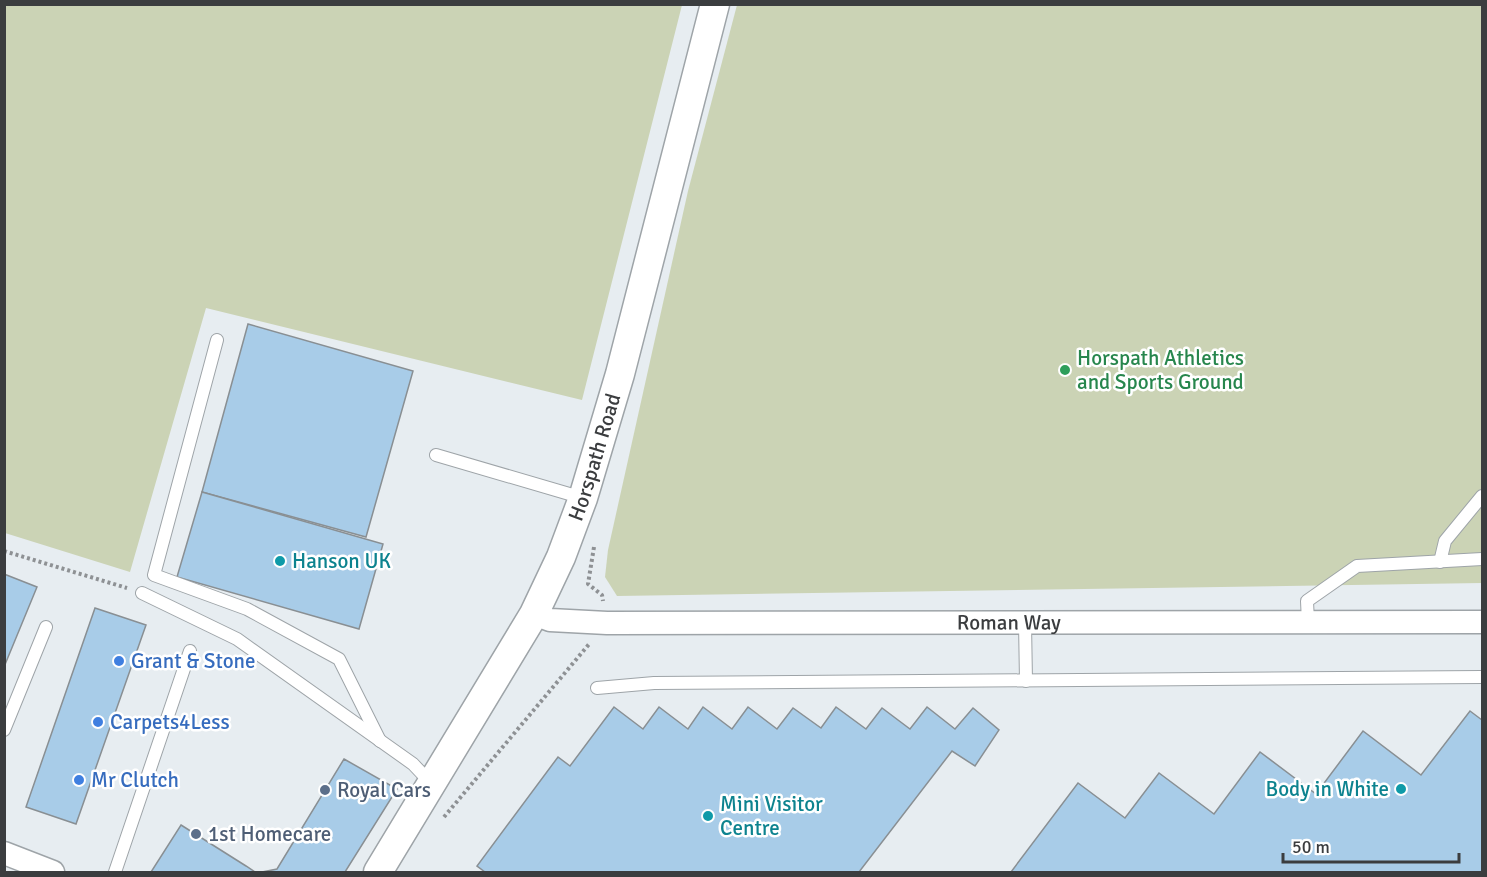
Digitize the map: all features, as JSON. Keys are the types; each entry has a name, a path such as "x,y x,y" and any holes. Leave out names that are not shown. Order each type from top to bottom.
{"street":[{"name":"Horspath Road","path":"378,873 534,614 561,557 583,498 620,374 715,4"},
{"name":"Roman Way","path":"534,614 550,620 582,622 1482,622"},
{"path":"4,853 53,873"}],"lane":[{"path":"218,340 154,575 247,609 339,659 380,741"},
{"path":"436,455 583,498"},
{"path":"1440,561 1445,541 1482,496"},
{"path":"1308,622 1306,601 1357,566 1482,559"},
{"path":"142,593 237,639 413,764 432,784"},
{"path":"1025,622 1026,681"},
{"path":"4,730 46,627"},
{"path":"115,873 190,651"},
{"path":"597,688 654,683 1482,677"}],"path":[{"path":"4,551 111,582"}],"green space":[{"path":"4,5 682,5 582,400 206,308 130,572 5,533"},
{"name":"Horspath Athletics and Sports Ground","path":"737,5 1482,5 1482,583 617,596 605,577 608,550 688,191"}],"building":[{"path":"248,324 413,371 366,537 202,492"},
{"name":"Hanson UK","path":"202,492 383,544 359,629 177,577"},
{"path":"4,574 37,587 4,667"},
{"path":"95,608 146,625 76,824 26,807"},
{"name":"Mini Visitor Centre","path":"614,707 643,729 659,707 688,729 703,707 732,729 748,707 777,729 793,708 821,728 836,707 866,729 882,708 910,729 927,707 955,729 973,708 999,730 975,766 952,751 859,872 485,872 477,866 558,757 570,766"},
{"name":"Body in White","path":"1470,711 1482,720 1482,872 1011,872 1078,783 1125,818 1159,773 1214,814 1260,752 1316,794 1363,731 1421,775"},
{"path":"344,759 397,789 345,872 262,872 277,869"},
{"path":"181,825 246,866 255,872 151,872"}],"place":[{"name":"Horspath Athletics and Sports Ground","path":"1065,370"},
{"name":"Hanson UK","path":"280,561"},
{"name":"Grant & Stone","path":"119,661"},
{"name":"Carpets4Less","path":"98,722"},
{"name":"Mr Clutch","path":"79,780"},
{"name":"Body in White","path":"1401,789"},
{"name":"Royal Cars","path":"325,790"},
{"name":"Mini Visitor Centre","path":"708,816"},
{"name":"1st Homecare","path":"196,834"}]}
